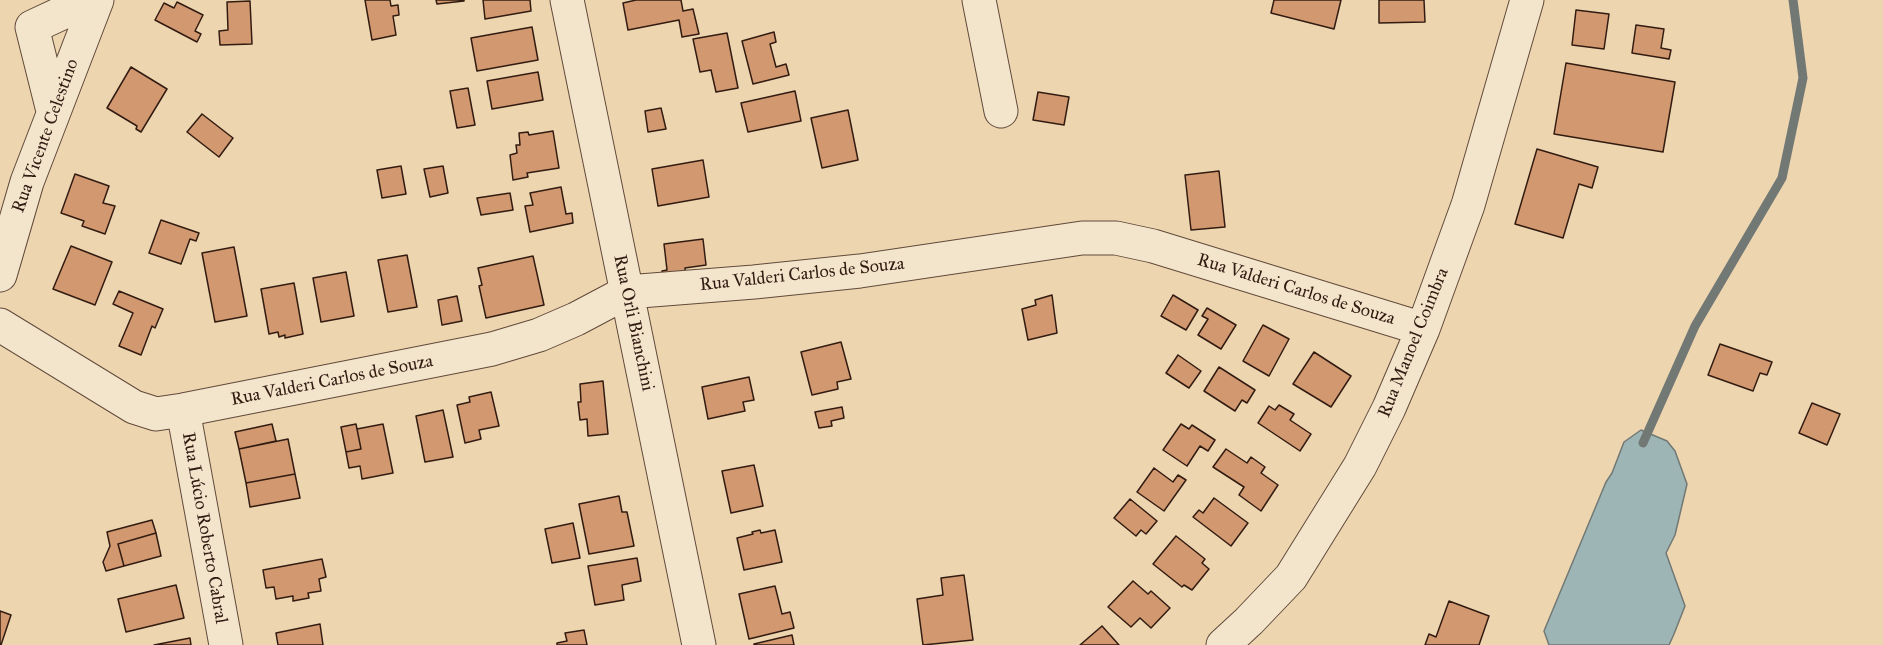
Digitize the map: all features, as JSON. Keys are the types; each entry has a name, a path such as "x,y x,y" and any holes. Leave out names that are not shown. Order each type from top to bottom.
{"street":[{"path":"53,111 32,27 90,0"},
{"name":"Rua Vicente Celestino","path":"0,274 27,182 97,0"},
{"name":"Rua Orli Bianchini","path":"567,0 699,645"},
{"path":"980,0 1001,111"},
{"name":"Rua Manoel Coimbra","path":"1223,645 1291,577 1360,466 1389,408 1423,329 1468,205 1527,0"},
{"name":"Rua Valderi Carlos de Souza","path":"0,325 134,407 156,414 492,349 539,336 627,292 848,272 1082,238 1116,238 1153,246 1423,329"},
{"name":"Rua Lúcio Roberto Cabral","path":"183,410 226,645"}],"water":[{"path":"1641,430 1667,441 1675,451 1687,484 1675,535 1666,553 1685,606 1674,634 1669,645 1549,645 1544,631 1606,482 1624,442"}],"building":[{"path":"365,0 390,0 391,6 398,5 399,15 393,16 396,35 372,40"},
{"path":"436,0 464,0 464,1 437,4"},
{"path":"483,0 530,0 531,11 485,19"},
{"path":"636,0 681,0 683,11 693,9 699,34 682,37 679,20 628,30 623,3"},
{"path":"1274,0 1341,0 1334,29 1271,13"},
{"path":"1379,0 1424,0 1425,22 1379,23"},
{"path":"250,1 252,44 220,45 219,31 228,30 227,2"},
{"path":"177,2 203,15 195,31 201,34 197,42 155,20 164,3 174,8"},
{"path":"1576,10 1609,14 1604,49 1572,45"},
{"path":"1636,25 1664,29 1661,48 1671,50 1669,59 1632,53"},
{"path":"532,27 538,60 477,71 471,38"},
{"path":"774,32 776,42 770,44 776,67 786,64 789,75 753,84 742,41"},
{"path":"727,33 738,88 716,92 711,70 700,72 693,39"},
{"path":"1566,63 1675,82 1663,152 1554,134"},
{"path":"131,67 167,89 141,132 136,129 137,126 107,108"},
{"path":"538,72 543,100 492,109 487,81"},
{"path":"468,88 475,125 457,128 450,91"},
{"path":"795,91 801,121 748,132 741,103"},
{"path":"1038,92 1069,97 1064,125 1033,120"},
{"path":"661,108 666,129 648,132 645,111"},
{"path":"848,110 858,160 822,168 811,118"},
{"path":"202,114 233,138 219,157 187,132"},
{"path":"553,131 559,168 527,173 528,177 513,180 510,155 517,153 516,145 520,145 519,133 528,132 529,135"},
{"path":"1537,149 1598,167 1592,188 1579,184 1563,238 1515,224"},
{"path":"703,160 709,197 658,206 652,169"},
{"path":"401,166 406,194 382,198 377,170"},
{"path":"443,166 448,193 430,197 424,169"},
{"path":"1219,171 1225,227 1191,230 1185,175"},
{"path":"75,174 109,186 103,203 115,206 105,234 82,226 84,221 61,213"},
{"path":"561,187 566,214 572,213 573,223 530,232 525,206 533,205 530,193"},
{"path":"510,193 513,210 481,215 477,198"},
{"path":"161,220 199,233 196,241 190,239 181,264 149,253"},
{"path":"703,239 706,265 685,268 686,282 664,284 662,271 667,270 664,244"},
{"path":"71,246 112,262 95,305 53,289"},
{"path":"234,247 247,316 215,322 202,253"},
{"path":"407,255 417,307 388,312 378,260"},
{"path":"533,256 544,305 486,318 479,286 482,285 478,268"},
{"path":"346,272 354,316 321,322 313,278"},
{"path":"294,283 303,334 285,338 285,335 279,337 278,332 269,334 261,289"},
{"path":"119,291 163,309 155,328 152,326 141,355 119,346 133,313 113,304"},
{"path":"1052,295 1057,333 1028,340 1022,309 1036,305 1035,300"},
{"path":"1173,295 1198,310 1186,330 1161,316"},
{"path":"457,296 462,321 442,325 438,300"},
{"path":"1207,308 1236,325 1221,349 1198,335 1208,319 1202,316"},
{"path":"1263,325 1289,339 1269,376 1243,361"},
{"path":"841,342 851,379 837,382 838,389 812,395 801,352"},
{"path":"1720,344 1772,362 1767,375 1760,373 1753,391 1708,375"},
{"path":"1314,352 1351,376 1331,407 1293,384"},
{"path":"1178,355 1201,371 1189,388 1166,373"},
{"path":"1219,367 1255,390 1247,403 1242,400 1235,411 1204,391"},
{"path":"749,377 754,400 743,402 745,411 708,419 702,387"},
{"path":"603,381 608,434 588,436 587,419 580,420 578,402 581,402 580,384"},
{"path":"491,392 499,426 479,430 481,439 465,443 457,405 470,402 469,397"},
{"path":"1812,403 1840,414 1827,445 1799,433"},
{"path":"1279,405 1294,414 1290,420 1311,434 1300,451 1258,423 1269,406 1275,410"},
{"path":"842,407 844,418 831,421 832,426 819,428 815,412"},
{"path":"443,410 453,457 425,462 416,416"},
{"path":"272,424 276,441 239,449 235,432"},
{"path":"356,424 361,449 346,452 341,427"},
{"path":"383,424 393,473 362,479 360,466 349,468 346,452 361,449 357,429"},
{"path":"1181,424 1189,429 1192,425 1215,440 1208,451 1200,446 1187,466 1163,450"},
{"path":"288,439 295,474 246,483 239,449"},
{"path":"1226,449 1247,463 1251,457 1265,467 1261,473 1278,485 1261,511 1239,495 1244,487 1213,467"},
{"path":"754,465 763,506 731,513 722,471"},
{"path":"1154,468 1173,482 1178,475 1186,480 1164,511 1137,492"},
{"path":"295,474 300,498 250,507 246,483"},
{"path":"619,496 622,512 627,512 634,546 589,554 579,504"},
{"path":"1214,498 1248,523 1231,546 1193,517 1199,510 1203,513"},
{"path":"1130,499 1157,521 1146,534 1141,530 1136,536 1114,518"},
{"path":"152,520 156,533 118,544 124,566 106,571 103,562 110,546 107,532"},
{"path":"573,523 580,558 552,563 545,529"},
{"path":"760,530 761,533 775,530 782,562 744,570 737,538"},
{"path":"156,533 161,556 124,566 118,544"},
{"path":"1176,536 1205,559 1202,563 1209,569 1192,590 1184,585 1182,587 1153,564"},
{"path":"637,558 641,581 622,585 624,600 595,605 588,566"},
{"path":"322,559 326,577 319,579 321,591 308,593 309,598 293,601 293,596 276,599 274,587 266,588 263,570"},
{"path":"964,575 973,640 923,645 917,599 943,595 941,578"},
{"path":"1133,581 1148,594 1151,591 1170,608 1151,628 1140,618 1131,627 1108,607"},
{"path":"176,585 184,618 126,632 118,599"},
{"path":"775,586 782,614 790,612 794,628 749,639 739,594"},
{"path":"1449,601 1489,616 1479,645 1425,645 1429,634 1436,637"},
{"path":"0,611 11,615 1,645 0,645"},
{"path":"320,624 323,645 278,645 276,633"},
{"path":"1102,626 1119,645 1080,645"},
{"path":"584,630 587,645 557,645 557,643 567,641 565,633"},
{"path":"792,635 794,645 754,645 754,644"},
{"path":"190,638 191,645 154,645"}],"waterway":[{"path":"1643,443 1695,326 1782,178 1803,78 1793,0"}]}
